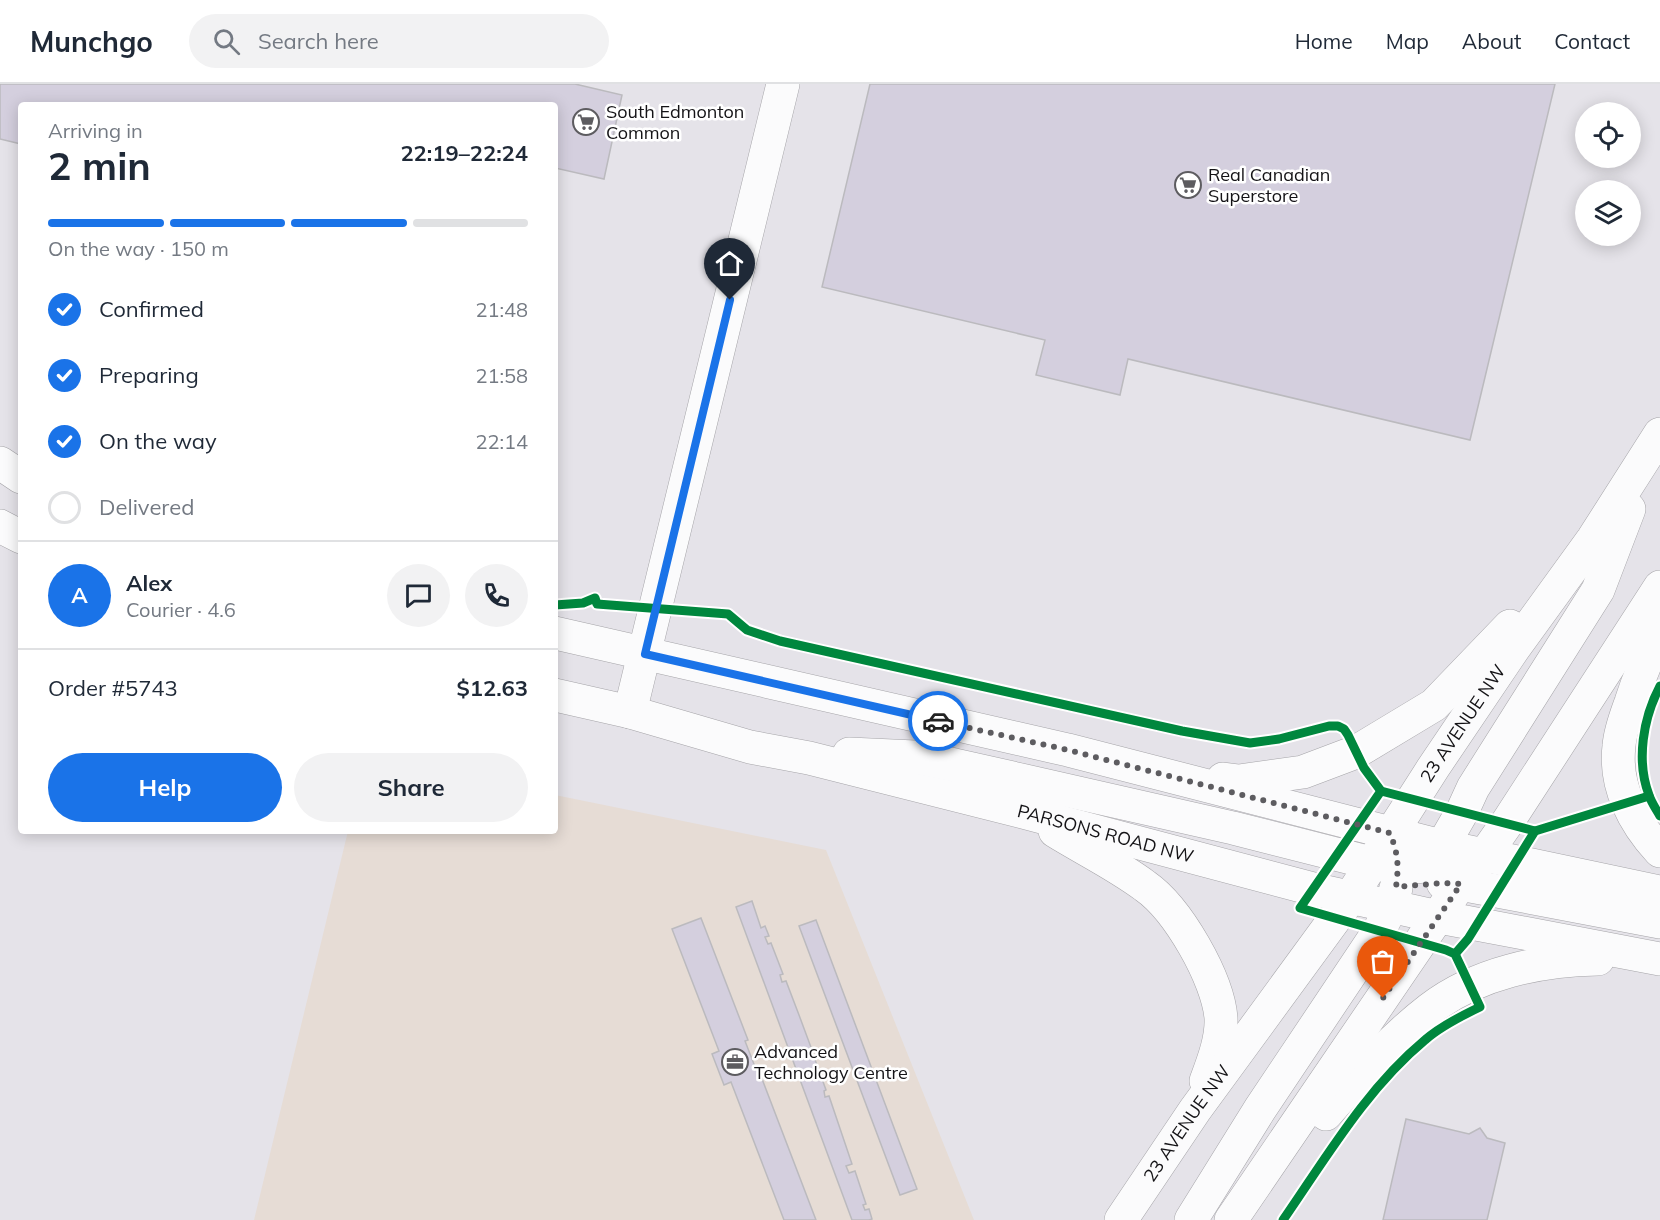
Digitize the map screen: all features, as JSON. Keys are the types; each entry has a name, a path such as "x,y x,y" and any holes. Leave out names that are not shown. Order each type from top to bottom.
{"main road":[{"path":"630,712 783,84"},
{"path":"1191,1220 1260,1109 1379,931 1408,875 1462,812 1473,788 1598,590 1656,442"},
{"name":"23 AVENUE NW","path":"1390,833 1514,648 1593,538 1656,442"},
{"path":"0,463 18,475"},
{"path":"0,526 18,535"},
{"path":"1068,750 1202,777 1239,780 1303,772 1356,752 1434,705 1593,538"},
{"path":"1231,1220 1461,884 1484,856 1660,587"},
{"path":"1660,633 1644,663 1621,730 1618,747 1619,769 1631,811 1644,834 1660,851"},
{"name":"PARSONS ROAD NW","path":"558,634 1068,750 1390,833 1408,875 1439,917 1660,959"},
{"name":"PARSONS ROAD NW","path":"558,696 630,712 750,747 808,758 1023,812 1350,898 1408,875"},
{"path":"808,758 858,753 915,757 1233,828 1408,875 1660,922"},
{"path":"1023,812 1145,886 1164,902 1199,955 1211,979 1219,1003 1221,1021 1218,1042 1195,1110"},
{"path":"1390,833 1408,875"},
{"path":"1408,875 1484,856 1660,892"},
{"name":"23 AVENUE NW","path":"1121,1220 1195,1110 1350,898"},
{"path":"1250,1220 1323,1117 1359,1075 1431,1008 1493,976 1570,959 1604,959 1660,965"}],"shaded area":[{"path":"558,796 826,850 974,1220 254,1220 347,834 558,834"}],"building":[{"name":"South Edmonton Common","path":"0,84 575,84 622,95 604,179 558,169 558,102 18,102 18,143 0,139"},
{"name":"Real Canadian Superstore","path":"870,84 1555,84 1470,440 1128,359 1120,395 1036,375 1045,340 822,287"},
{"name":"Advanced Technology Centre","path":"752,901 761,928 765,926 769,936 765,937 768,944 771,943 783,974 780,975 782,982 786,981 812,1050 807,1052 810,1058 814,1057 826,1090 824,1091 825,1097 829,1096 852,1164 846,1166 849,1173 855,1171 866,1204 863,1205 865,1210 869,1209 872,1219 852,1220 736,907"},
{"name":"Advanced Technology Centre","path":"701,918 748,1040 745,1041 757,1072 759,1071 816,1220 784,1220 731,1082 724,1085 712,1054 719,1051 672,929"},
{"name":"Advanced Technology Centre","path":"816,920 917,1189 900,1195 799,926"},
{"path":"1406,1119 1469,1134 1480,1128 1487,1138 1505,1143 1487,1220 1383,1220"}],"cycle path":[{"path":"558,605 583,603 595,598 597,604 728,614 747,630 780,641 1182,731 1250,743 1338,726 1348,735 1364,768 1381,791 1535,831 1649,796"},
{"path":"1660,686 1649,712 1642,754 1645,782 1660,816"},
{"path":"1283,1220 1348,1125 1384,1080 1431,1035 1480,1007 1455,954 1300,908 1381,791"},
{"path":"1455,954 1468,939 1535,831"}],"way so far":[{"path":"938,721 1068,750 1390,833 1398,852 1399,868 1396,887 1442,883 1461,884 1383,998"}],"place":[{"name":"South Edmonton Common","path":"586,122"},
{"name":"Real Canadian Superstore","path":"1188,185"},
{"name":"Advanced Technology Centre","path":"735,1062"}],"route":[{"path":"730,300 645,654 938,721"}]}
